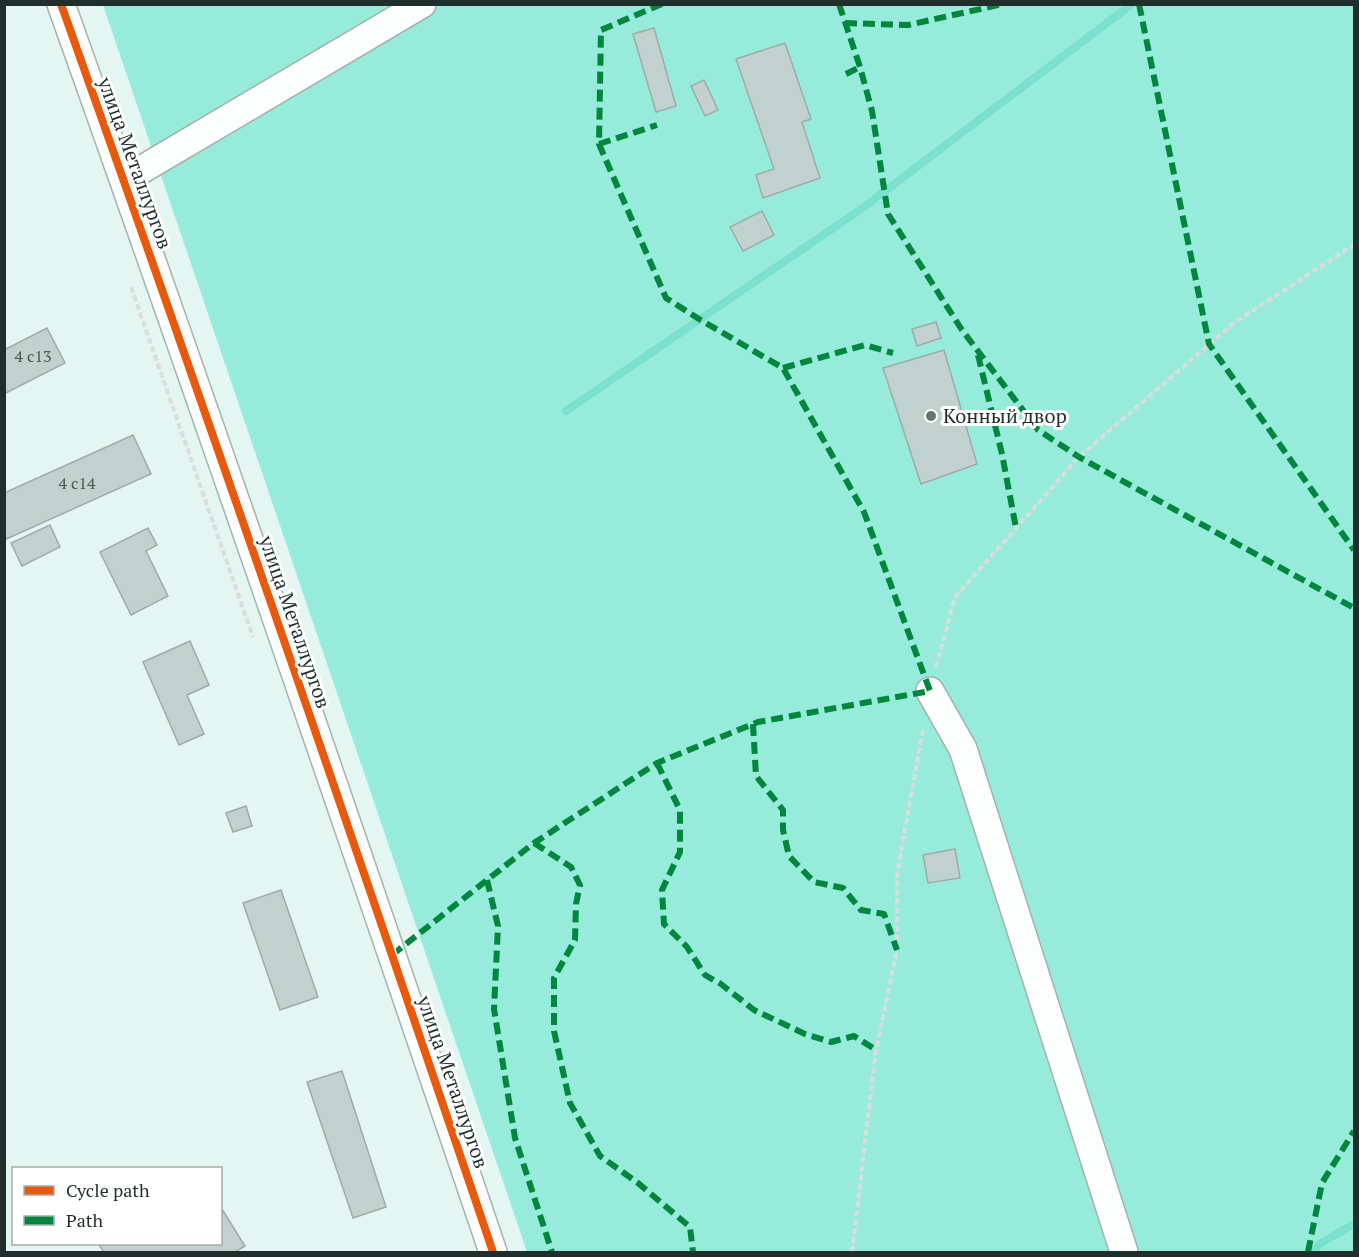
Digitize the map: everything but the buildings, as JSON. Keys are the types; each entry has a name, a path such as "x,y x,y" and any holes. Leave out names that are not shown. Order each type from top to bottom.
{"street":[{"name":"улица Металлургов","path":"61,4 124,180 493,1252"},
{"path":"124,180 422,4"},
{"path":"930,691 963,749 1124,1252"}],"path":[{"path":"852,1252 876,1050 897,950 897,874 930,691 955,597 1079,457 1234,322 1354,245"},
{"path":"130,286 255,645"}],"green space":[{"path":"103,5 1354,5 1354,1252 527,1252"}],"waterway":[{"path":"566,411 864,207 1132,4"},
{"path":"1312,1252 1321,1243 1354,1224"}],"marked path":[{"path":"392,955 534,843 657,763 758,722 930,691 864,512 783,368 666,298 599,144 601,30 662,4"},
{"path":"839,4 872,111 888,214 962,330 1038,430 1079,457 1354,608"},
{"path":"845,23 908,25 1003,4"},
{"path":"1139,4 1209,344 1354,550"},
{"path":"846,74 860,67"},
{"path":"599,144 657,125"},
{"path":"783,368 865,345 893,353"},
{"path":"978,355 1002,454 1016,528"},
{"path":"753,724 756,776 783,810 783,830 789,856 814,882 843,888 861,910 884,914 897,950"},
{"path":"657,763 680,810 680,852 662,890 664,924 687,947 705,975 721,984 754,1010 805,1034 831,1042 854,1036 876,1050"},
{"path":"534,843 571,867 580,885 576,904 575,940 554,978 554,1031 570,1103 600,1156 638,1183 690,1227 693,1252"},
{"path":"487,880 498,926 494,1009 515,1138 552,1252"},
{"path":"1308,1252 1322,1183 1354,1131"}],"cycle path":[{"path":"61,4 280,628 493,1252"}],"place":[{"name":"Конный двор","path":"931,416"}]}
